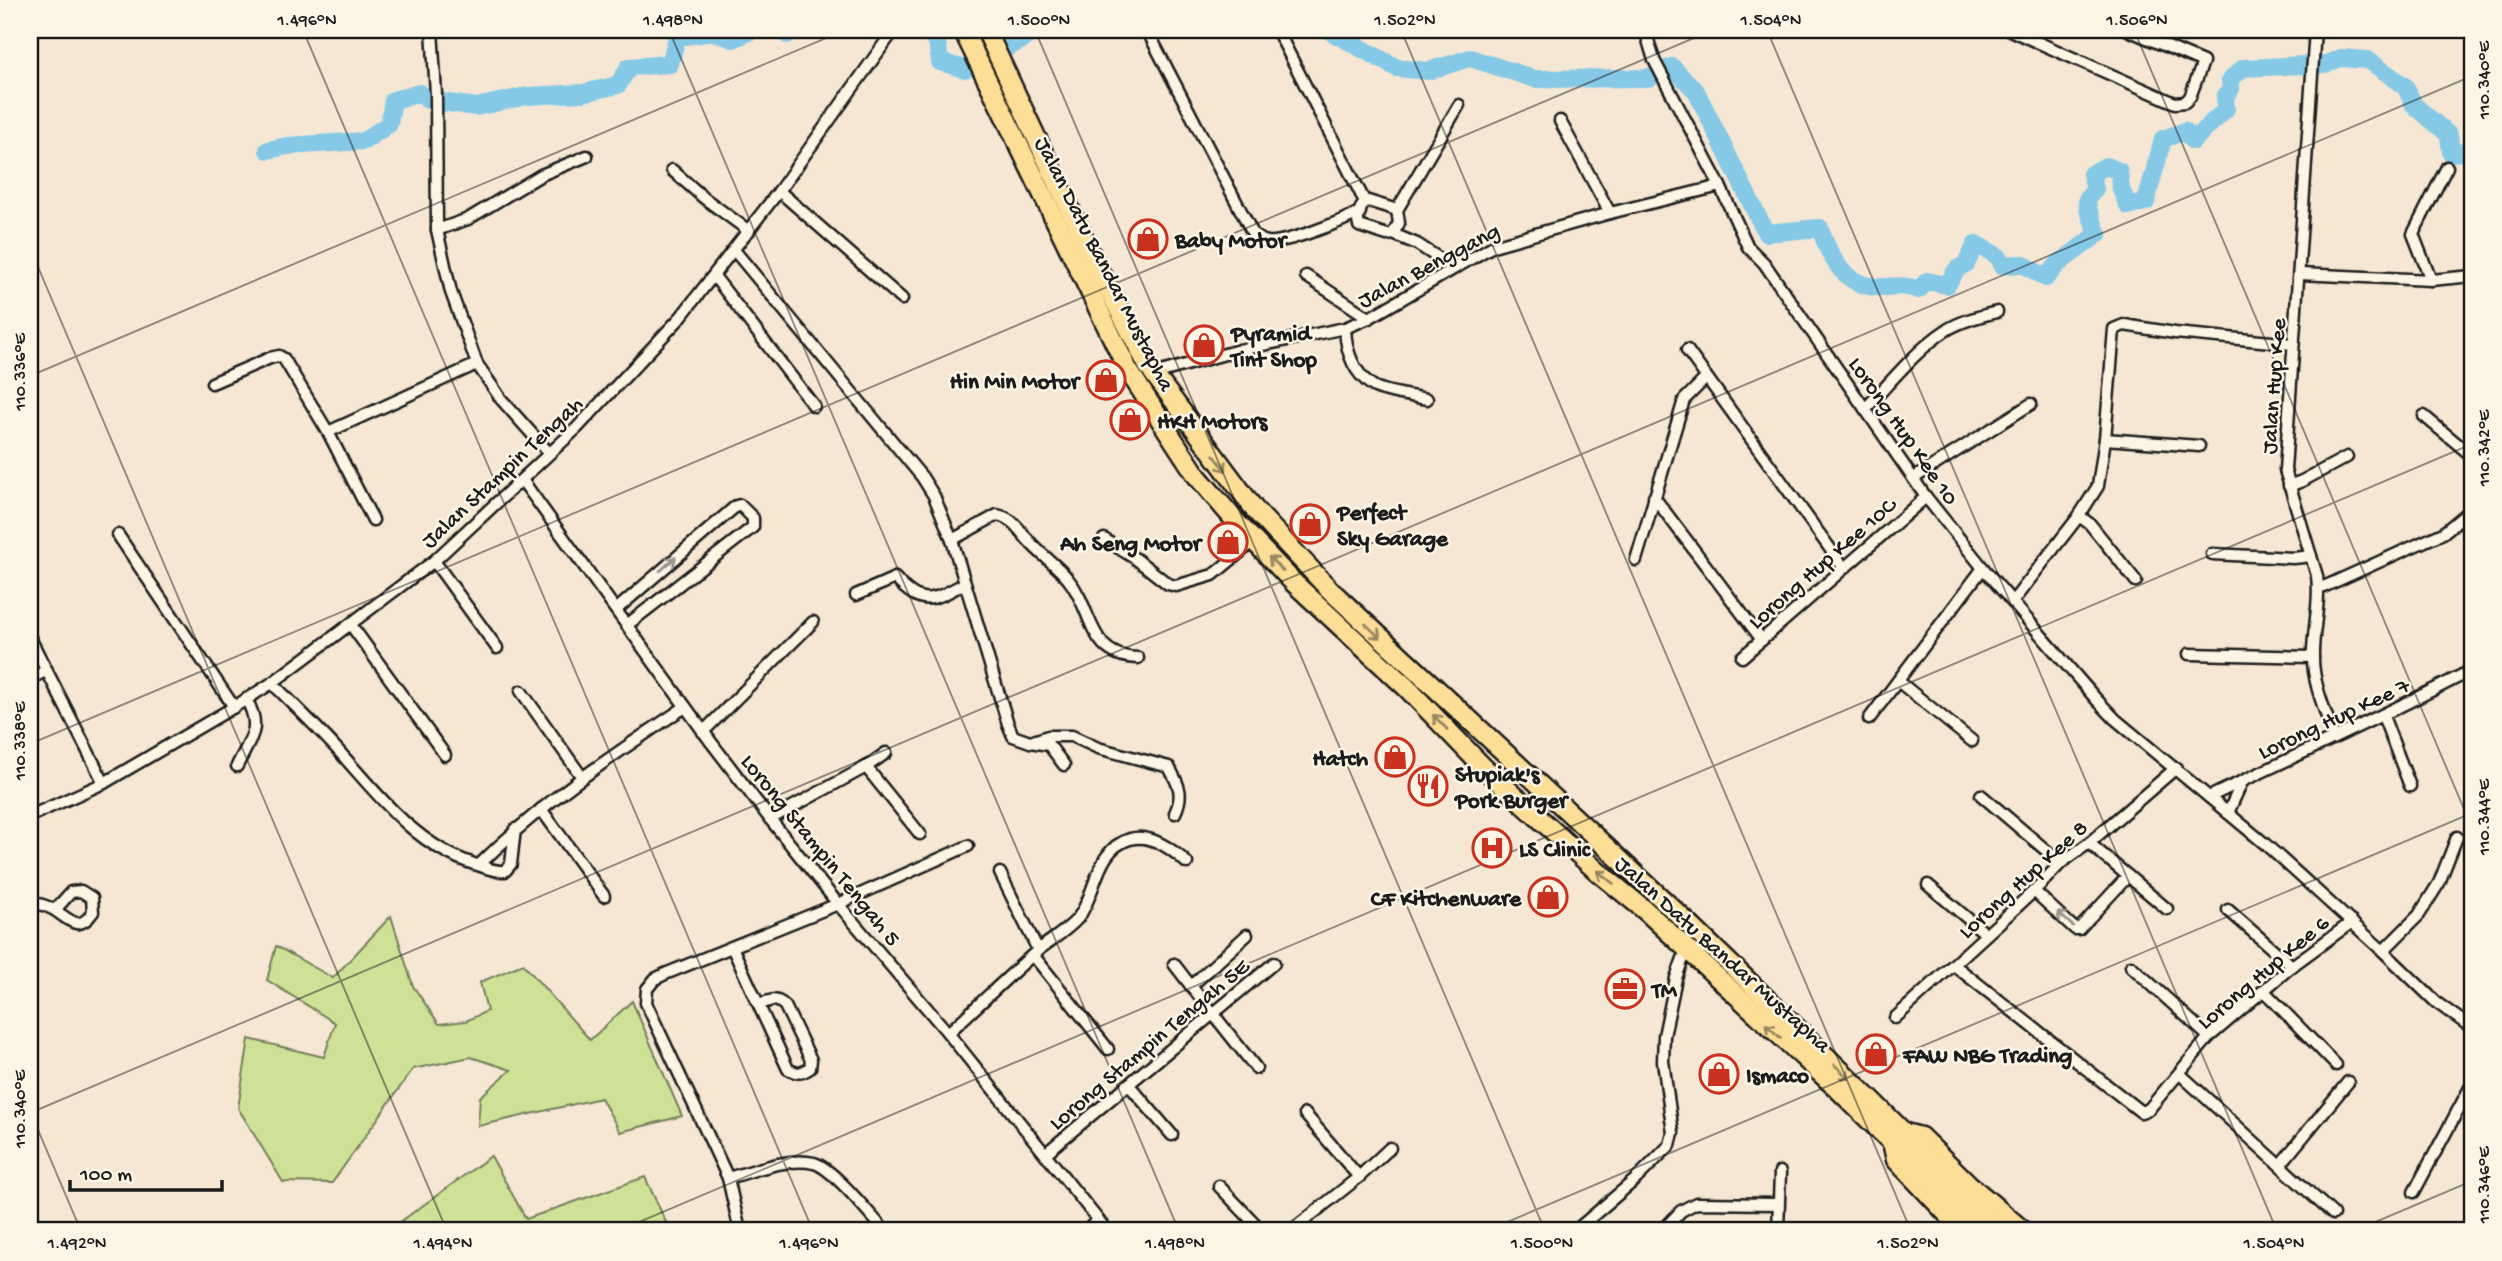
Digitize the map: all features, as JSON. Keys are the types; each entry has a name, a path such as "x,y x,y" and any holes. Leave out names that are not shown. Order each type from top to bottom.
{"highway":[{"name":"Jalan Datu Bandar Mustapha","path":"963,30 1128,370 1197,476 1294,583 1407,688 1483,767 1833,1085 1896,1136 2003,1231"},
{"name":"Jalan Datu Bandar Mustapha","path":"993,45 1094,261 1154,374 1255,510 1330,590 1689,925 1896,1136 1981,1231"}],"main road":[{"path":"1526,775 1519,785 1519,791 1536,815"},
{"path":"1962,1231 1895,1160 1896,1136 1921,1136 1970,1184 2025,1231"}],"street":[{"path":"432,30 438,230 451,292 477,364 501,399 549,453"},
{"path":"1147,30 1253,234 1259,239 1273,242 1335,225 1373,201 1398,211"},
{"path":"1277,30 1362,207 1358,220 1361,228"},
{"name":"Lorong Hup Kee 10","path":"1645,30 1654,60 1720,186 1748,247 1764,263 1926,497 1983,568 2115,719 2210,797"},
{"path":"2010,30 2179,104 2185,102 2190,97 2203,62 2128,30"},
{"name":"Jalan Hup Kee","path":"2315,30 2285,470 2319,589 2313,657 2315,677 2334,737"},
{"name":"Jalan Stampin Tengah","path":"30,816 104,783 234,707 272,683 434,561 522,480 642,359 749,231 893,31"},
{"path":"1335,225 1387,235 1396,230 1400,218 1398,211 1459,105"},
{"path":"1560,121 1610,213"},
{"path":"438,230 468,219 541,175 587,156"},
{"path":"2431,280 2413,234 2447,167"},
{"path":"672,170 749,231"},
{"name":"Jalan Benggang","path":"1154,374 1238,350 1345,328 1369,318 1493,246 1508,240 1720,186"},
{"path":"779,191 902,299"},
{"path":"1396,230 1454,268"},
{"path":"734,250 922,477 952,540 1013,736 1049,745 1064,765"},
{"path":"2299,274 2431,280 2472,276"},
{"path":"713,276 814,406"},
{"path":"1306,276 1369,318"},
{"path":"1865,410 1912,360 1945,331 1976,317 1997,312"},
{"path":"2013,601 2079,516 2098,486 2105,439 2114,329 2118,326 2293,344"},
{"path":"1345,328 1345,341 1351,363 1374,386 1427,399"},
{"path":"1687,350 1844,568"},
{"path":"212,383 270,358 279,356 289,363 373,520"},
{"path":"328,432 477,364"},
{"path":"1636,560 1684,400 1706,378"},
{"path":"1914,478 2031,404"},
{"path":"2424,416 2472,456"},
{"path":"2105,439 2199,446"},
{"path":"2289,486 2347,457"},
{"name":"Lorong Stampin Tengah 5","path":"522,480 703,732 770,820 948,1033 1107,1231"},
{"path":"1654,497 1762,640"},
{"name":"Lorong Hup Kee 10C","path":"1742,657 1926,497"},
{"path":"617,609 736,506 740,505 753,518 753,527 627,625"},
{"path":"2319,589 2443,533 2472,509"},
{"path":"952,540 997,515 1009,518 1069,579 1084,603 1090,623 1102,645 1122,658 1138,658"},
{"path":"2079,516 2090,524 2136,581"},
{"path":"118,535 234,707"},
{"path":"1104,539 1168,584 1176,586 1213,575 1254,541"},
{"path":"2212,554 2294,558 2311,556"},
{"path":"434,561 497,648"},
{"path":"1869,719 1983,568"},
{"path":"856,595 895,578 904,588 922,599 936,599 965,583"},
{"path":"703,732 813,622"},
{"path":"351,625 445,755"},
{"path":"30,638 104,783"},
{"path":"2189,654 2313,657"},
{"path":"30,679 47,670"},
{"name":"Lorong Hup Kee 7","path":"2210,797 2383,716 2472,670"},
{"path":"1898,681 1972,741"},
{"path":"272,683 335,747 395,816 459,859 497,872 505,871 511,864 515,829"},
{"path":"521,691 582,777"},
{"path":"237,766 255,729 256,719 246,699"},
{"path":"479,865 515,829 582,777 685,706"},
{"path":"2383,716 2410,786"},
{"path":"1030,742 1048,736 1072,736 1098,748 1169,768 1179,784 1180,802 1175,813"},
{"path":"770,820 866,767 886,753"},
{"path":"866,767 920,834"},
{"name":"Lorong Hup Kee 8","path":"1895,1018 2062,863 2176,768"},
{"path":"2228,813 2242,782"},
{"path":"1980,795 2062,863"},
{"path":"2210,797 2384,951 2437,1003 2472,1028"},
{"path":"541,809 604,896"},
{"path":"2384,951 2426,905 2440,883 2457,837"},
{"path":"948,1033 1077,918 1087,902 1104,859 1116,846 1129,839 1148,838 1164,845 1187,863"},
{"path":"2089,843 2167,909"},
{"path":"740,1231 728,1178 646,1003 647,989 655,979 665,974 838,904 968,846"},
{"path":"1000,873 1035,953 1108,1049"},
{"path":"2034,891 2075,929 2080,929 2128,876"},
{"path":"1928,885 1986,934"},
{"path":"30,901 55,910"},
{"path":"2228,910 2292,966"},
{"name":"Lorong Hup Kee 6","path":"1954,964 2141,1112 2149,1109 2209,1037 2292,966 2352,922"},
{"path":"1191,986 1247,935"},
{"path":"732,947 788,1069 803,1073 810,1068 811,1060 785,1006 779,1000 759,1005"},
{"path":"1575,1231 1636,1179 1670,1145 1673,1133 1663,1060 1664,1036 1676,978 1686,950"},
{"name":"Lorong Stampin Tengah 5E","path":"1046,1153 1274,963"},
{"path":"1174,964 1256,1068"},
{"path":"2131,966 2209,1037"},
{"path":"2264,991 2336,1065"},
{"path":"2180,1074 2333,1214"},
{"path":"2280,1165 2348,1082"},
{"path":"2414,1192 2472,1084"},
{"path":"1129,1085 1172,1135"},
{"path":"1305,1114 1359,1177"},
{"path":"1291,1231 1359,1177 1390,1148"},
{"path":"728,1178 792,1162 814,1163 828,1170 885,1231"},
{"path":"1778,1231 1780,1172"},
{"path":"1219,1186 1262,1231"},
{"path":"1662,1231 1681,1211 1696,1203 1777,1204"},
{"path":"1086,1231 1098,1220"}],"green space":[{"path":"391,916 413,986 439,1024 466,1021 487,1011 480,982 523,964 590,1040 632,1001 682,1116 620,1132 601,1098 478,1126 480,1097 511,1070 471,1057 413,1069 332,1183 283,1182 238,1108 249,1039 324,1057 335,1023 267,980 276,946 333,978"},
{"path":"491,1156 526,1219 645,1177 670,1231 400,1231 396,1225"}],"waterway":[{"path":"268,150 287,146 364,141 389,124 393,100 420,93 428,100 476,107 527,96 583,93 618,85 629,67 670,64 677,37 714,32 733,39 753,30"},
{"path":"782,30 787,35 793,30"},
{"path":"925,30 937,41 940,62 965,69 1022,40 1033,30"},
{"path":"1328,30 1397,68 1428,71 1470,58 1535,79 1648,78 1672,67 1696,91 1766,233 1820,228 1840,269 1848,277 1869,286 1904,286 1919,290 1927,281 1947,285 1957,269 1966,264 1976,244 1999,257 2002,265 2023,264 2046,278 2058,264 2098,234 2088,209 2087,199 2095,189 2091,174 2106,166 2119,171 2121,189 2128,206 2146,202 2163,139 2185,131 2193,141 2226,109 2225,96 2231,89 2230,80 2243,68 2326,64 2341,58 2368,60 2405,86 2414,105 2449,135 2451,153 2466,152 2472,146"}],"place":[{"name":"Baby Motor","path":"1148,239"},
{"name":"Pyramid Tint Shop","path":"1204,345"},
{"name":"Hin Min Motor","path":"1106,380"},
{"name":"HKH Motors","path":"1130,420"},
{"name":"Perfect Sky Garage","path":"1310,524"},
{"name":"Ah Seng Motor","path":"1228,542"},
{"name":"Hatch","path":"1395,757"},
{"name":"Stupiak's Pork Burger","path":"1428,786"},
{"name":"LS Clinic","path":"1492,848"},
{"name":"CF Kitchenware","path":"1548,897"},
{"name":"TM","path":"1625,989"},
{"name":"FAW NBG Trading","path":"1876,1054"},
{"name":"Ismaco","path":"1719,1074"}]}
